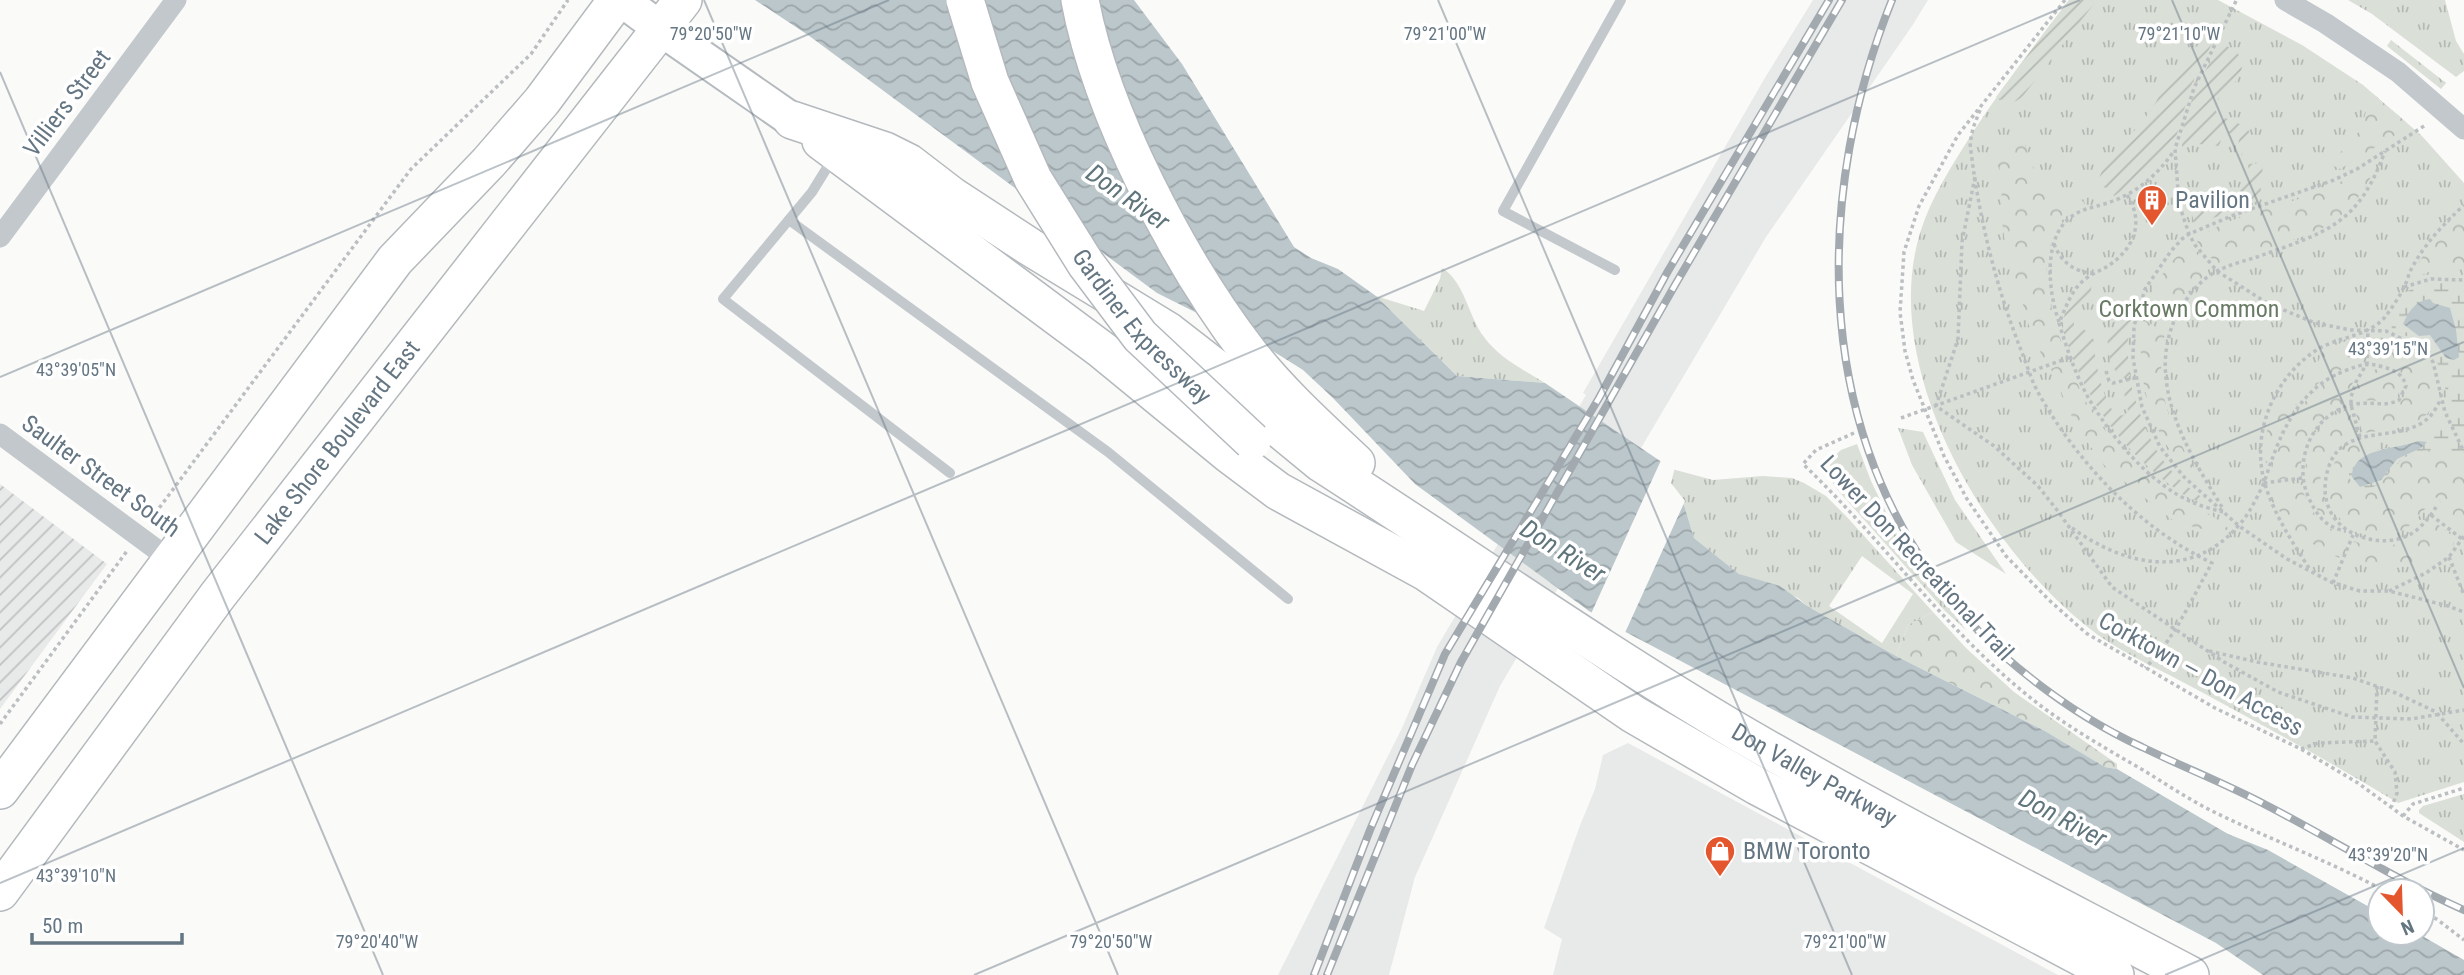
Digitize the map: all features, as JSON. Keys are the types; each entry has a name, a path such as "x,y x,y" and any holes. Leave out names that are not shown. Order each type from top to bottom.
{"highway":[{"path":"0,790 395,260 489,162 542,101 617,0"},
{"name":"Lake Shore Boulevard East","path":"0,892 218,595 683,0"},
{"name":"Gardiner Expressway","path":"965,0 990,82 1033,179 1086,264 1140,336 1200,395 1252,440 1426,572"},
{"path":"1080,0 1100,71 1124,136 1203,287 1250,354 1306,415 1366,473 1454,549"},
{"path":"792,120 884,151 908,163 952,196 1030,247 1168,331 1226,376 1282,431 1321,463 1454,549"},
{"path":"792,120 1102,350 1278,491 1426,572"},
{"name":"Don Valley Parkway","path":"1454,549 1742,734 1899,822 2190,975"},
{"name":"Don Valley Parkway","path":"1426,572 1644,721 1757,786 2115,975"}],"main road":[{"path":"622,0 792,120"}],"street":[{"name":"Villiers Street","path":"0,237 176,0"},
{"path":"2285,0 2398,72 2464,129"},
{"name":"Saulter Street South","path":"0,434 172,561"}],"lane":[{"path":"1615,270 1503,211 1621,0"},
{"path":"836,152 812,192 723,299 950,473"},
{"path":"789,219 1108,453 1288,599"}],"path":[{"path":"155,513 411,169 531,54 566,2 560,0"},
{"name":"Corktown — Don Access","path":"2065,0 1958,135 1919,206 1904,252 1900,312 1905,351 1941,449 1967,499 2006,556 2086,633 2215,708 2301,749 2392,806 2403,816 2464,850"},
{"path":"2225,512 2178,495 2138,461 2116,437 2088,398 2055,311 2050,266 2054,244 2066,222 2077,213 2127,195 2155,176 2175,149 2194,88 2236,1"},
{"path":"1982,106 1970,144 1975,177 1990,253 2011,323 2037,392 2063,433 2098,476 2137,513 2173,541 2212,563 2157,657 2145,668"},
{"path":"2424,126 2357,169 2316,188 2234,215 2189,234 2171,251 2145,289 2132,342 2135,377 2144,413 2160,447 2184,477 2239,526 2287,559 2333,583 2360,591 2389,591 2464,612"},
{"path":"2175,149 2179,204 2189,234 2217,271 2267,303 2291,314 2340,328 2386,331 2423,349 2433,362 2445,412 2464,452"},
{"path":"2225,512 2185,442 2169,400 2164,364 2171,328 2179,310 2196,287 2217,271 2315,236 2337,225 2362,199 2377,175 2386,149"},
{"path":"1936,406 1957,344 1962,242 1975,177"},
{"path":"2059,323 2071,294 2083,280 2117,260 2132,238 2137,212 2127,195"},
{"path":"2311,570 2284,528 2264,483 2260,451 2265,421 2275,393 2296,368 2315,352 2368,329 2384,318 2404,287 2411,267 2439,229 2464,205"},
{"path":"2054,244 2065,262 2084,272 2095,273"},
{"path":"2404,287 2431,279 2464,280"},
{"path":"2360,437 2351,405 2351,394 2367,363 2368,329"},
{"path":"1900,418 2071,357"},
{"path":"2069,526 2106,549 2142,561 2173,562 2196,556 2239,526 2264,483 2276,444 2297,407 2328,378 2367,363 2398,372 2406,383 2403,396 2394,403 2351,405 2334,413 2316,430 2302,466 2302,478 2311,504 2322,519 2337,529 2381,541 2396,540 2411,534 2436,507"},
{"path":"2106,371 2109,381 2113,383 2135,377"},
{"path":"2346,531 2333,517 2325,495 2328,467 2334,457 2343,447 2360,437 2414,427 2432,414 2441,399"},
{"path":"1936,406 2008,458 2047,497 2112,587 2207,651 2278,692 2342,715 2377,720 2411,719 2464,710"},
{"name":"Lower Don Recreational Trail","path":"1854,433 1830,441 1816,450 1803,464 1852,513 1934,607 1984,659 2034,701 2096,743 2212,810 2366,881"},
{"path":"2264,483 2302,478"},
{"path":"2389,591 2426,573 2449,557 2463,537 2431,515"},
{"path":"2333,583 2353,535"},
{"path":"0,724 123,557"},
{"path":"2449,557 2464,595"},
{"path":"2207,651 2353,678 2377,686 2439,714 2464,744"},
{"path":"2377,686 2375,741 2395,772 2396,793 2392,806"},
{"path":"2301,749 2318,743 2375,741"},
{"path":"2403,816 2413,804 2464,788"},
{"path":"2436,918 2464,940"}],"shaded area":[{"path":"1813,0 1928,0 1766,237 1500,686 1415,877 1389,975 1278,975 1402,728 1437,647 1586,395 1583,393 1766,76"},
{"path":"0,484 107,564 0,709"},
{"name":"BMW Toronto","path":"1628,743 2058,975 1553,975 1562,939 1544,928 1595,789 1603,755"}],"green space":[{"name":"Corktown Common","path":"2069,0 2218,0 2302,45 2363,85 2422,136 2464,183 2464,782 2398,803 2098,635 2057,600 2018,558 1983,509 1952,456 1929,400 1915,343 1911,287 1920,233 1936,194 1973,132"},
{"path":"2069,0 2097,0 2023,96 2010,102 1996,97"},
{"path":"2348,0 2445,0 2456,41 2464,54 2464,71 2456,77 2372,14"},
{"path":"2203,40 2214,40 2193,80 2172,150 2152,172 2114,196 2098,180 2109,156 2141,124 2171,72"},
{"path":"2391,40 2446,83 2441,89 2387,46"},
{"path":"2220,44 2233,49 2242,63 2239,75 2220,96 2215,109 2218,115 2247,127 2250,134 2242,155 2236,152 2240,137 2224,131 2219,146 2198,144 2182,149 2189,108"},
{"path":"2373,94 2406,122 2405,129 2340,169 2334,166 2333,162 2359,131"},
{"path":"2016,143 2025,145 2038,179 2049,197 2068,204 2083,201 2086,207 2063,219 2057,227 2046,258 2048,293 2057,331 2066,352 2045,362 2031,332 2005,242 2000,209 2003,181 1997,160 2005,149"},
{"path":"2263,163 2260,200 2195,225 2192,215 2238,190 2248,174 2248,164"},
{"path":"2369,169 2372,175 2350,207 2338,218 2311,233 2219,266 2198,244 2197,240 2218,226 2317,192"},
{"path":"2457,216 2464,216 2464,263 2436,269 2412,279 2425,254"},
{"path":"2189,245 2208,267 2207,273 2186,294 2150,296 2168,265"},
{"path":"1442,268 1456,282 1479,329 1490,344 1512,363 1545,383 1457,376 1376,296 1424,311 1440,279"},
{"path":"2093,280 2090,294 2073,311 2074,326 2092,333 2099,376 2110,406 2116,416 2124,415 2128,411 2122,384 2130,382 2154,446 2173,472 2200,496 2199,501 2187,496 2143,462 2101,413 2080,376 2065,337 2063,322 2077,290 2085,282"},
{"path":"2442,280 2464,294 2464,467 2439,452 2421,451 2404,458 2376,486 2357,488 2349,478 2349,464 2354,457 2417,438 2438,424 2449,412 2441,372 2432,355 2417,341 2392,329 2391,324 2395,308 2407,291"},
{"path":"2127,303 2132,310 2127,346 2130,376 2119,379 2110,359 2106,330 2115,327"},
{"path":"2143,319 2165,333 2161,372 2166,407 2197,474 2194,477 2166,444 2149,404 2141,362"},
{"path":"2365,338 2363,362 2328,375 2315,386 2317,364 2323,351 2343,342"},
{"path":"2369,339 2402,345 2420,356 2427,364 2436,385 2436,393 2431,409 2420,420 2396,428 2363,433 2354,409 2392,406 2398,403 2407,392 2408,381 2398,369 2370,360"},
{"path":"2070,363 2091,411 2134,463 2171,493 2209,514 2230,530 2206,530 2175,522 2105,466 2077,428 2051,369"},
{"path":"2380,369 2398,376 2402,382 2397,398 2390,401 2353,400 2360,378 2368,372"},
{"path":"2358,370 2349,390 2347,403 2319,425 2308,442 2299,477 2272,480 2270,476 2274,460 2299,409 2325,383 2341,374"},
{"path":"2297,404 2274,444 2266,465 2264,444 2270,418 2284,407"},
{"path":"2349,409 2357,434 2328,460 2321,477 2321,497 2328,522 2316,508 2309,493 2307,460 2321,429"},
{"path":"1898,428 1923,432 1955,500 2006,574 1956,542 1912,465"},
{"path":"2376,438 2380,449 2354,457 2394,467 2412,455 2430,450 2447,455 2464,467 2464,531 2460,534 2439,518 2443,508 2435,497 2405,529 2389,535 2361,534 2347,526 2336,514 2330,499 2332,468 2341,454 2355,444"},
{"path":"1857,444 1871,481 1901,543 1966,630 1945,611 1835,487 1830,477 1830,460 1841,450"},
{"path":"1672,469 1713,480 1763,476 1792,478 1804,483 1826,496 1846,516 1933,612 1908,625 1896,656 1807,606 1798,598 1739,574 1694,538 1684,505 1667,483","holes":["1862,556 1913,594 1882,643 1829,606"]},
{"path":"2300,483 2317,517 2348,539 2339,558 2295,532 2281,513 2272,487"},
{"path":"2436,523 2455,538 2453,546 2423,561 2389,568 2344,561 2354,541 2376,547 2397,544"},
{"path":"1933,612 1966,648 2014,692 2117,764 2117,769 2105,767 2045,731 1896,656 1908,625"},
{"path":"2464,794 2464,842 2419,813 2423,806"}],"water":[{"name":"Don River","path":"755,0 1134,0 1182,64 1294,247 1311,258 1338,269 1376,296 1457,376 1545,383 1672,469 1667,483 1684,505 1694,538 1739,574 1780,586 1807,606 1896,656 2045,731 2105,767 2117,769 2228,834 2268,850 2366,905 2366,947 2436,947 2436,944 2464,960 2464,975 2263,975 2216,943 1618,628 1589,611 1415,484 1303,370 1235,327 1195,312 1157,293 808,35"},
{"path":"2430,299 2433,303 2450,308 2459,357 2454,360 2446,358 2430,335 2419,336 2403,324 2413,307"},
{"path":"2418,441 2427,442 2421,448 2397,459 2381,480 2360,487 2352,477 2354,467 2368,455"}],"pier":[{"path":"1662,458 1675,467 1671,483 1685,501 1624,635 1590,616"}],"railway":[{"path":"1314,975 1370,830 1445,654 1599,398 1668,271 1829,0"},
{"path":"1327,975 1412,765 1461,662 1675,285 1842,0"},
{"path":"1892,0 1867,73 1849,148 1840,224 1840,301 1849,377 1868,451 1899,521 1941,586 1978,630 2019,668 2069,706 2123,738 2251,797 2414,886 2464,910"}],"place":[{"name":"Pavilion","path":"2152,227"},
{"name":"BMW Toronto","path":"1720,878"}]}
